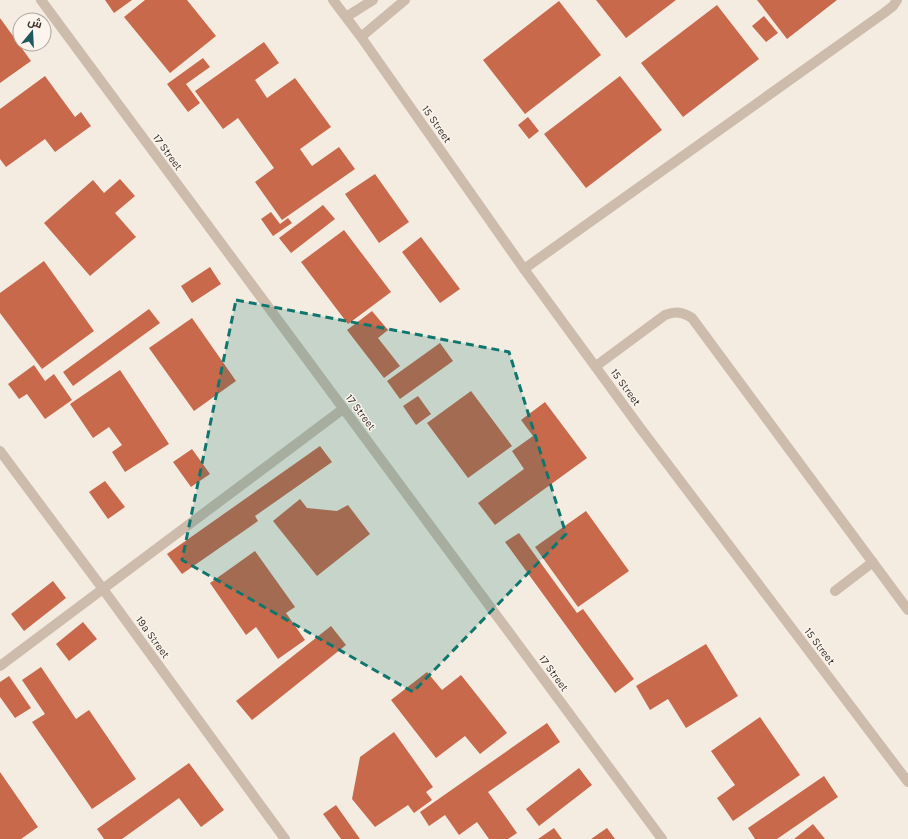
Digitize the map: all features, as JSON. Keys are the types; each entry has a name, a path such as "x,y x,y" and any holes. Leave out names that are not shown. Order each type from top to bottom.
{"street":[{"name":"17 Street","path":"41,0 662,839"},
{"name":"15 Street","path":"333,0 361,37 524,269 641,429 908,782"},
{"path":"346,17 373,0"},
{"path":"361,37 405,0"},
{"path":"524,269 884,13 893,6 897,0"},
{"path":"596,366 665,315 672,313 686,314 692,318 908,610"},
{"path":"0,666 343,408"},
{"name":"19a Street","path":"0,451 103,589 285,839"},
{"path":"835,591 873,562"}],"highlighted area":[{"path":"236,300 509,352 566,534 413,692 182,560"}],"building":[{"path":"105,0 132,0 114,13"},
{"path":"145,0 187,0 216,36 170,73 124,17"},
{"path":"596,0 676,0 626,38"},
{"path":"757,0 837,0 787,39"},
{"path":"559,1 601,55 525,114 483,60"},
{"path":"717,5 759,59 683,117 641,63"},
{"path":"764,16 778,33 766,42 752,26"},
{"path":"0,18 12,35 12,52 25,52 31,61 0,83"},
{"path":"264,42 279,63 255,80 267,98 295,78 331,127 300,149 312,166 339,147 355,169 282,220 255,182 274,168 238,118 223,129 195,91"},
{"path":"203,58 210,67 186,84 200,103 188,112 167,84"},
{"path":"45,76 75,117 81,112 91,126 55,152 45,139 6,167 0,159 0,109"},
{"path":"620,76 662,130 586,188 544,134"},
{"path":"528,117 539,131 529,139 518,125"},
{"path":"375,174 409,222 379,243 345,194"},
{"path":"120,179 135,196 115,213 136,237 90,276 44,223 93,180 104,193"},
{"path":"323,205 335,219 291,253 279,238"},
{"path":"271,212 280,224 288,218 292,223 273,236 261,219"},
{"path":"344,230 391,292 348,324 301,262"},
{"path":"421,237 460,289 440,303 402,252"},
{"path":"44,261 94,331 42,369 0,313 0,293"},
{"path":"210,267 221,284 192,303 181,286"},
{"path":"149,309 160,323 73,386 63,372"},
{"path":"372,311 388,330 378,338 400,366 384,378 347,330"},
{"path":"192,318 236,381 194,411 149,348"},
{"path":"440,343 453,361 400,399 387,381"},
{"path":"34,365 45,381 54,374 72,400 45,419 27,394 19,399 8,384"},
{"path":"120,370 169,444 125,472 112,452 122,445 109,427 93,438 70,404"},
{"path":"471,391 512,446 468,478 427,423"},
{"path":"418,396 431,414 416,425 403,406"},
{"path":"545,402 587,458 495,525 478,503 524,469 512,451 533,436 521,420"},
{"path":"320,446 332,462 255,516 258,521 182,574 167,554"},
{"path":"192,449 210,474 191,487 173,462"},
{"path":"105,481 125,507 108,519 89,492"},
{"path":"300,499 307,508 337,511 348,505 370,534 317,576 273,521"},
{"path":"586,511 629,571 578,607 535,547"},
{"path":"519,533 577,613 583,609 634,679 615,693 505,542"},
{"path":"255,551 295,607 286,613 305,640 278,659 256,627 246,635 210,583"},
{"path":"53,581 66,598 24,631 11,614"},
{"path":"83,622 97,639 69,661 56,644"},
{"path":"331,626 346,645 252,720 236,701"},
{"path":"706,644 738,696 686,728 668,699 650,710 636,686"},
{"path":"41,667 76,719 89,710 136,779 92,809 32,722 45,714 22,680"},
{"path":"427,672 442,690 461,675 507,733 480,754 465,736 436,758 391,700"},
{"path":"9,676 31,708 15,718 0,697 0,682"},
{"path":"760,717 800,775 733,821 717,798 735,785 711,751"},
{"path":"547,723 560,742 488,792 517,833 508,839 489,839 477,822 459,835 445,815 429,826 420,812"},
{"path":"394,732 433,787 426,792 432,800 414,813 408,805 375,827 352,799 360,757"},
{"path":"189,763 224,810 201,827 179,798 122,839 104,839 97,829"},
{"path":"579,768 592,785 539,826 526,809"},
{"path":"0,772 38,827 21,839 0,839"},
{"path":"824,776 838,797 777,839 755,839 748,828"},
{"path":"336,805 360,839 341,839 323,814"},
{"path":"813,824 825,839 794,839"},
{"path":"554,828 562,839 538,839"},
{"path":"607,828 615,839 591,839"}]}
